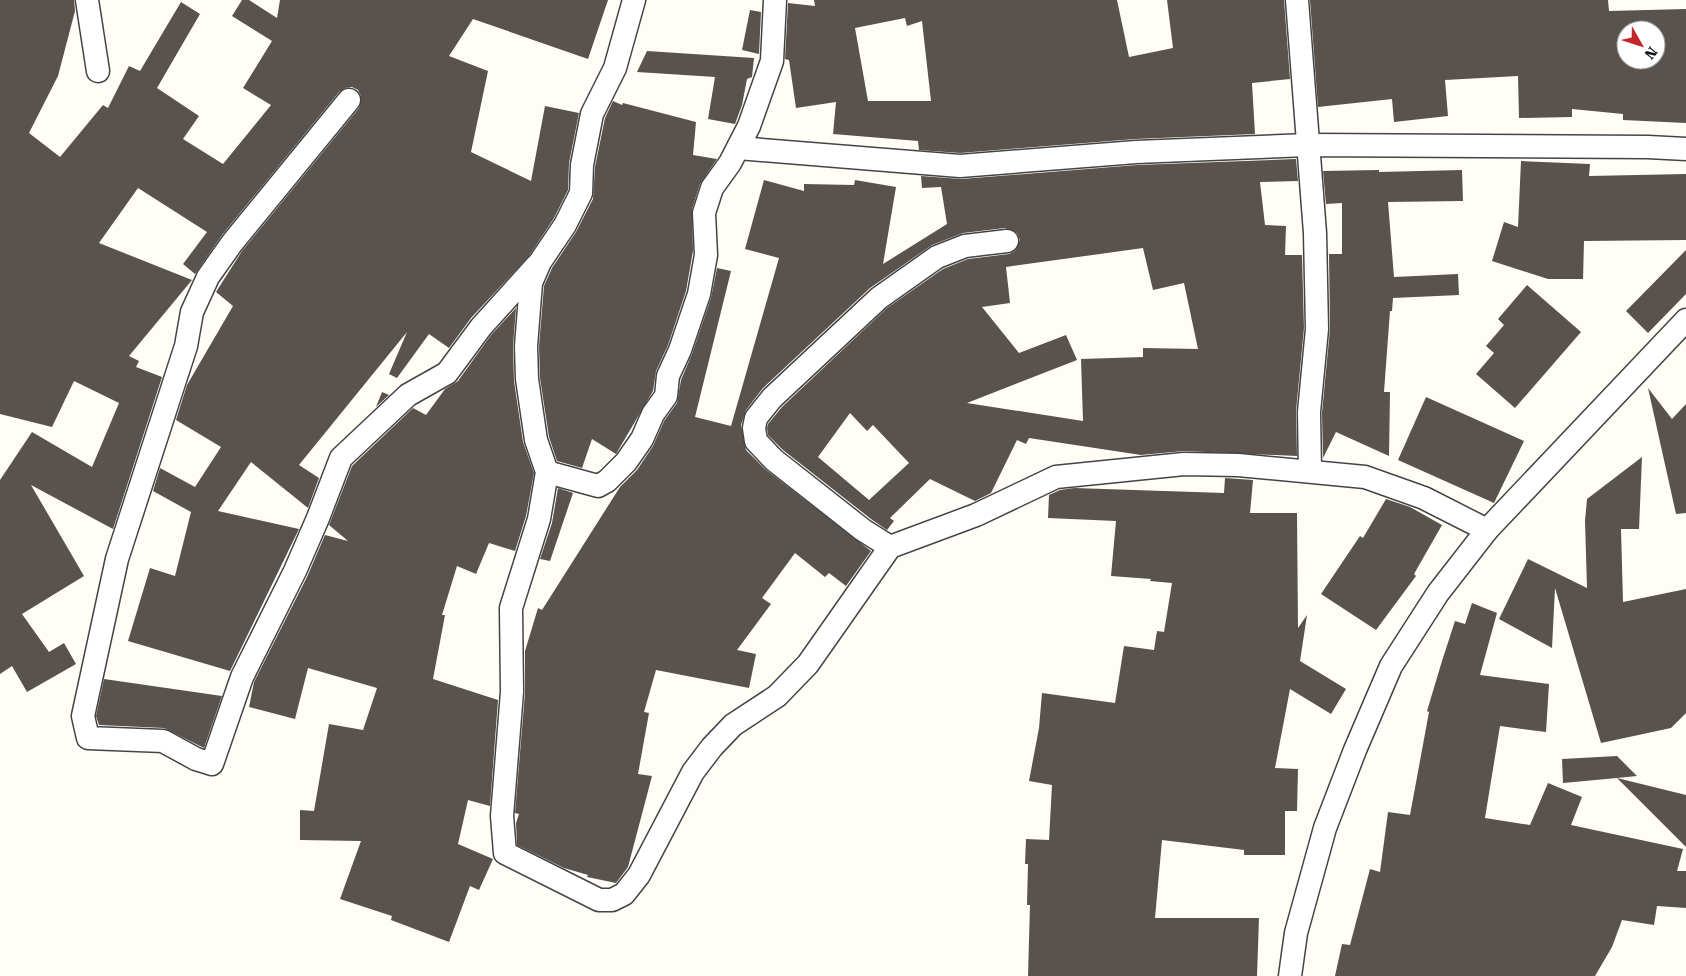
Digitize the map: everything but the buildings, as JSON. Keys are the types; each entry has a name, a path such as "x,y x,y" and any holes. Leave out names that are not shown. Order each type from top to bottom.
{"street":[{"path":"87,0 98,71"},
{"path":"349,100 232,243 208,278 192,312 186,346 117,559 83,716 88,738 163,741 196,759 212,764 242,677 298,562 341,458 408,395 447,372 481,327 540,262 565,225 581,193 582,165 592,114 615,68 634,0"},
{"path":"547,472 598,486 607,481 626,462 642,439 653,414 666,396 668,376 680,350 698,294 706,255 704,213 712,188 738,148 749,126 772,61 774,0"},
{"path":"1297,0 1315,234 1317,329 1309,412 1310,471"},
{"path":"738,148 960,166 1136,152 1308,145 1648,147 1686,149"},
{"path":"890,547 863,530 774,460 756,441 754,428 756,418 772,398 879,298 937,257 965,246 1007,241"},
{"path":"540,262 531,283 526,346 527,379 536,440 547,472 539,519 511,608 512,692 502,816 505,853 599,900 612,900 624,894 639,875 693,772 712,747 733,725 788,686 808,664 890,547 976,515 1056,477 1184,464 1310,471 1365,477 1424,498 1487,530"},
{"path":"1290,976 1296,934 1325,828 1354,750 1391,666 1438,593 1487,530 1686,320"}]}
